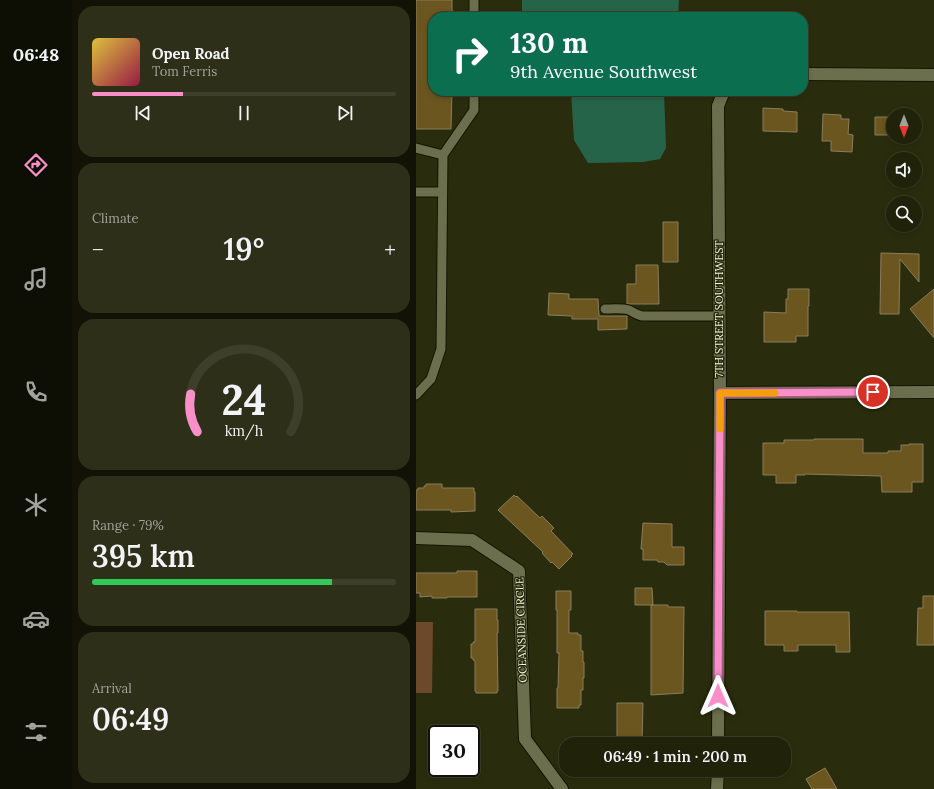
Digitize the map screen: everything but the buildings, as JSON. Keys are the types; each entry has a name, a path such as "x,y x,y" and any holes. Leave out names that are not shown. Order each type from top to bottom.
{"street":[{"path":"808,74 934,75"},
{"name":"7TH STREET SOUTHWEST","path":"718,737 720,316 718,106 722,96"},
{"path":"720,393 934,392"},
{"name":"OCEANSIDE CIRCLE","path":"416,538 472,540 519,571 525,739 562,789"},
{"path":"717,789 718,777"}],"lane":[{"path":"474,0 474,12"},
{"path":"416,395 431,379 441,349 443,155 474,110 474,96"},
{"path":"416,148 443,155"},
{"path":"416,192 442,192"},
{"path":"605,310 628,310 642,316 720,316"}],"shaded area":[{"path":"522,0 679,0 678,12 522,12"},
{"path":"571,96 664,96 666,148 660,159 643,162 588,163 574,140"},
{"path":"416,622 433,622 432,693 416,693"}],"slow traffic":[{"path":"720,429 720,393 775,393"}],"route":[{"path":"718,696 720,393 873,392"}]}
